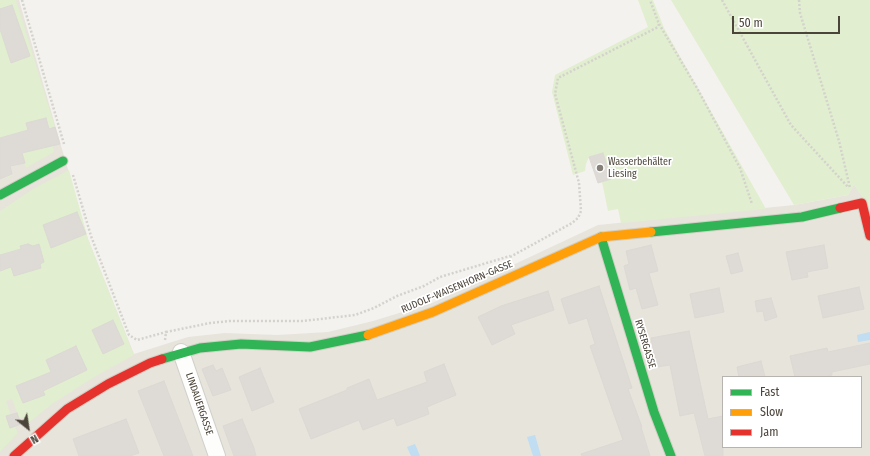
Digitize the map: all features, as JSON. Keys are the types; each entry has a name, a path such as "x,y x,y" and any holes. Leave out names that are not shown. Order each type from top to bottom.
{"street":[{"path":"0,195 63,161"},
{"name":"RUDOLF-WAISENHORN-GASSE","path":"14,456 27,443 68,409 108,384 150,363 181,352 241,344 310,347 367,335 433,312 601,237 802,217 862,203 870,236"},
{"name":"RYSERGASSE","path":"601,237 654,412 672,456"},
{"name":"LINDAUERGASSE","path":"181,352 218,456"}],"path":[{"path":"22,0 65,148"},
{"path":"650,0 659,24 697,88 740,168 757,221"},
{"path":"722,0 749,45 791,124 851,191 839,141 800,13 799,0"},
{"path":"572,223 578,218 581,211 579,183 554,94 558,78 658,27 659,24"},
{"path":"72,170 91,236 129,335 137,340 166,332 230,321 304,322 355,315 374,308 397,296 424,286 440,277 510,256"},
{"path":"164,358 166,332"}],"shaded area":[{"path":"0,0 19,0 88,239 134,354 188,337 225,333 277,335 328,332 373,321 432,303 598,225 794,205 848,195 854,184 870,208 870,456 0,456"}],"green space":[{"path":"0,0 16,0 55,127 49,129 46,118 26,123 33,150 53,145 54,152 26,168 24,163 10,166 12,176 0,179"},
{"path":"638,0 653,0 664,28 766,209 621,223 618,209 608,211 602,182 611,179 603,153 589,157 585,171 573,175 552,92 555,75 648,27"},
{"path":"671,0 870,0 870,208 854,185 848,195 794,205"},
{"path":"69,170 88,239 134,355 96,376 52,404 26,425 23,417 19,419 12,399 6,401 11,415 6,417 10,427 15,426 18,433 0,452 0,211 33,189"}],"water":[{"path":"870,332 870,340 858,342 857,335"},
{"path":"535,435 541,456 533,456 527,437"},
{"path":"415,444 420,456 411,456 407,447"}],"building":[{"path":"12,5 30,56 11,63 0,29 0,9"},
{"path":"46,118 49,129 55,127 60,144 22,153 25,163 10,166 12,174 0,179 0,138 28,130 26,123"},
{"name":"Wasserbehälter Liesing","path":"603,153 611,179 598,183 589,157"},
{"path":"77,212 86,234 51,248 43,225"},
{"path":"28,244 33,246 39,244 44,262 40,264 41,268 14,276 11,267 0,271 0,255 21,249 20,246"},
{"path":"651,245 658,271 649,273 658,305 642,309 636,288 630,290 624,266 629,264 626,251"},
{"path":"824,245 828,268 807,272 808,277 792,280 786,252"},
{"path":"738,253 743,271 731,274 726,256"},
{"path":"599,286 632,388 628,389 642,427 650,456 582,456 581,454 623,440 590,346 595,344 587,318 569,324 561,299"},
{"path":"859,287 864,309 823,318 818,296"},
{"path":"719,288 724,312 695,318 690,294"},
{"path":"548,291 554,310 511,325 515,334 492,345 478,317 501,306"},
{"path":"771,298 777,317 765,321 763,311 757,312 755,301"},
{"path":"113,320 124,344 103,354 92,330"},
{"path":"689,331 708,419 722,416 723,456 705,456 694,413 680,416 670,365 657,367 651,338"},
{"path":"870,343 870,364 832,372 832,375 828,376 795,376 790,356 827,348 828,352"},
{"path":"76,346 87,370 43,391 45,395 23,403 16,386 51,372 46,360"},
{"path":"761,361 765,376 739,376 737,367"},
{"path":"444,364 456,395 427,407 429,414 397,426 394,418 363,430 359,420 311,439 299,409 347,390 347,388 369,379 377,400 427,382 424,372"},
{"path":"213,365 216,371 222,368 231,390 213,396 202,369"},
{"path":"260,368 274,402 252,411 239,377"},
{"path":"164,381 193,456 164,456 138,391"},
{"path":"17,413 21,424 10,428 6,416"},
{"path":"126,419 139,453 130,456 79,456 73,439"},
{"path":"242,419 256,456 234,456 223,426"}],"traffic: fast":[{"path":"0,195 63,161"},
{"path":"651,232 802,217 840,208"},
{"path":"601,237 654,412 671,456"},
{"path":"162,359 200,348 241,344 310,347 368,335"}],"traffic: slow":[{"path":"368,335 433,312 601,237 651,232"}],"traffic: jam":[{"path":"840,208 862,203 870,236"},
{"path":"14,456 67,409 108,384 150,363 162,359"}],"place":[{"name":"Wasserbehälter Liesing","path":"600,168"}]}
